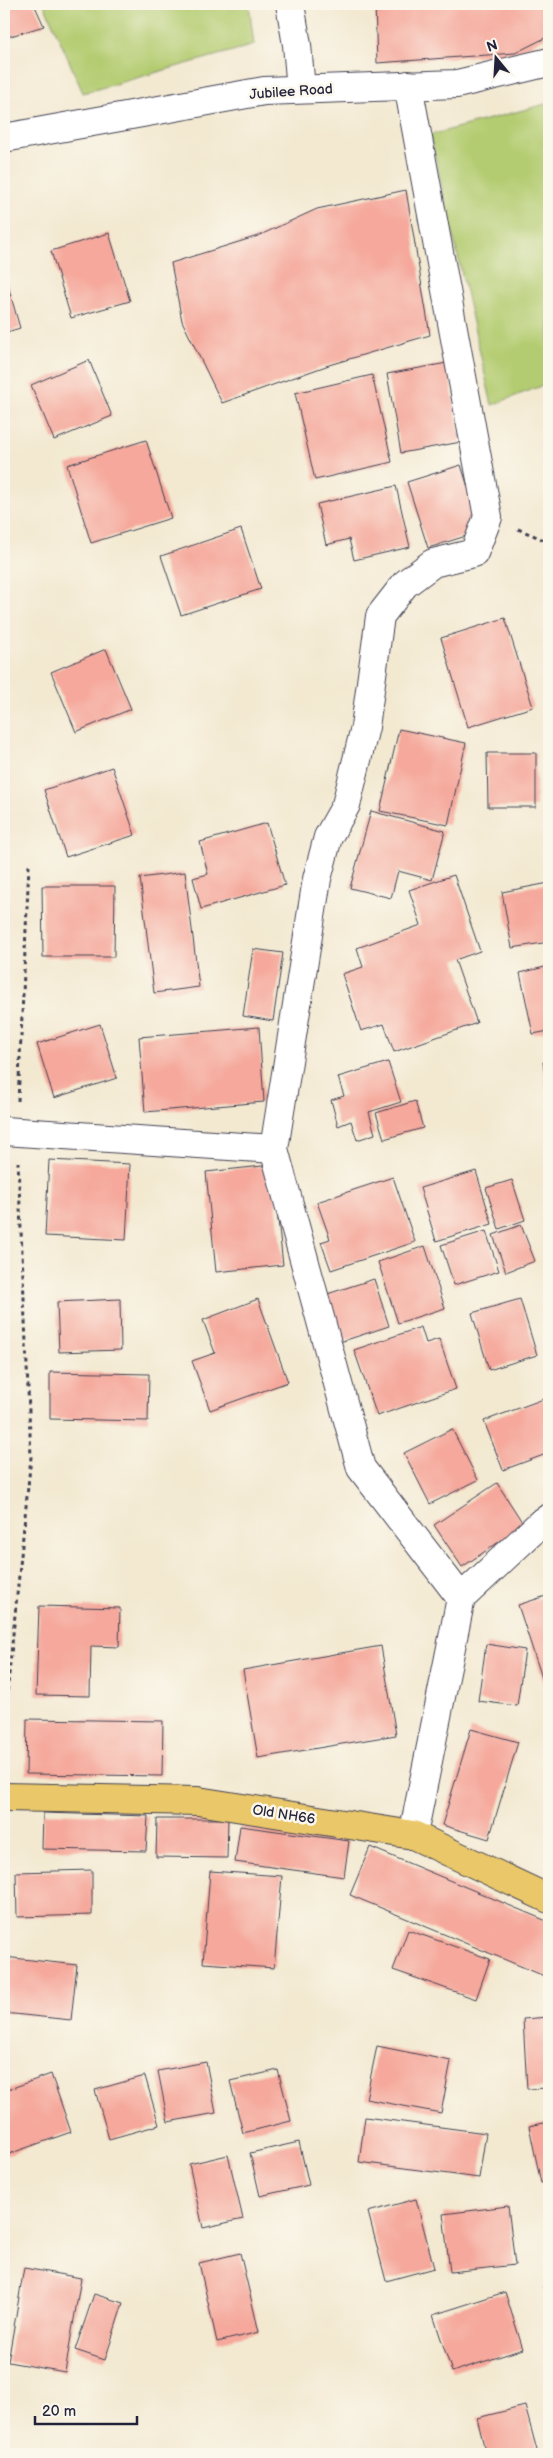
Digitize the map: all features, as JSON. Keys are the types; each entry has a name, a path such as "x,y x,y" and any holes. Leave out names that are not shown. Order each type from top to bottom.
{"main road":[{"name":"Old NH66","path":"4,1797 198,1801 413,1835 549,1899"}],"street":[{"path":"290,4 297,45 301,89"},
{"name":"Jubilee Road","path":"4,138 264,91 457,84 549,62"},
{"path":"408,85 488,517 474,553 433,563 405,584 380,616 365,726 346,806 328,837 317,879 274,1149 361,1468 461,1598"},
{"path":"10,1132 274,1149"},
{"path":"413,1835 461,1598 541,1523 549,1518"}],"path":[{"path":"4,1723 31,1458 10,1132 28,864"}],"green space":[{"path":"44,4 249,4 254,45 83,93"},
{"path":"549,103 549,383 492,405 430,135"}],"building":[{"path":"4,4 34,4 44,26 4,38"},
{"path":"375,4 549,4 549,36 515,53 377,63"},
{"path":"406,190 430,335 329,365 222,403 182,321 171,263 258,236 317,209"},
{"path":"109,233 130,301 71,318 51,251"},
{"path":"4,272 20,328 4,333"},
{"path":"89,360 112,416 54,440 31,385"},
{"path":"447,363 461,442 401,453 387,374"},
{"path":"372,375 392,462 315,480 295,393"},
{"path":"146,440 171,518 91,543 67,465"},
{"path":"549,444 549,462 544,445"},
{"path":"461,465 482,531 428,548 407,482"},
{"path":"396,486 410,547 354,560 349,539 326,545 317,504"},
{"path":"241,529 261,589 181,615 161,556"},
{"path":"505,618 533,707 468,727 441,638"},
{"path":"106,649 131,709 76,732 51,672"},
{"path":"399,729 466,743 448,825 380,811"},
{"path":"487,753 536,753 536,807 488,807"},
{"path":"112,767 135,835 66,857 44,790"},
{"path":"371,811 445,831 432,880 398,871 391,898 350,888"},
{"path":"267,823 285,885 201,909 193,878 208,874 200,842"},
{"path":"185,872 199,987 154,993 140,878"},
{"path":"454,875 480,951 455,960 477,1023 394,1052 384,1024 361,1031 342,974 363,967 357,948 421,925 409,890"},
{"path":"549,883 549,942 512,948 502,892"},
{"path":"42,886 115,886 114,957 43,957"},
{"path":"253,949 283,953 273,1021 243,1016"},
{"path":"549,966 549,1031 533,1034 520,973"},
{"path":"100,1024 117,1078 54,1098 37,1044"},
{"path":"259,1027 264,1102 145,1112 139,1037"},
{"path":"549,1061 549,1099 548,1099 543,1062"},
{"path":"388,1062 401,1102 369,1112 375,1134 357,1140 351,1121 338,1126 331,1100 344,1096 338,1077"},
{"path":"415,1101 423,1128 384,1139 376,1113"},
{"path":"49,1160 130,1164 126,1240 45,1236"},
{"path":"272,1165 283,1265 216,1272 206,1172"},
{"path":"476,1171 492,1224 436,1241 420,1188"},
{"path":"393,1177 415,1242 331,1270 321,1242 330,1239 317,1202"},
{"path":"512,1180 525,1220 499,1229 486,1188"},
{"path":"521,1225 535,1261 506,1272 493,1235"},
{"path":"486,1231 499,1271 454,1285 441,1245"},
{"path":"425,1246 445,1308 398,1323 378,1262"},
{"path":"374,1279 389,1326 337,1343 321,1296"},
{"path":"120,1299 121,1350 59,1352 57,1302"},
{"path":"258,1299 288,1382 210,1410 192,1361 215,1353 203,1320"},
{"path":"520,1299 537,1355 489,1370 472,1313"},
{"path":"421,1327 426,1343 439,1339 456,1389 377,1416 354,1350"},
{"path":"50,1372 149,1374 148,1421 50,1419"},
{"path":"549,1397 549,1453 503,1470 484,1421"},
{"path":"452,1429 478,1480 430,1504 404,1453"},
{"path":"497,1483 524,1525 462,1567 434,1525"},
{"path":"549,1595 549,1699 518,1605"},
{"path":"39,1606 120,1608 119,1647 91,1646 90,1696 36,1695"},
{"path":"486,1644 525,1650 517,1706 478,1701"},
{"path":"381,1646 396,1735 258,1758 243,1670"},
{"path":"27,1719 163,1721 162,1776 26,1774"},
{"path":"471,1729 518,1742 489,1839 442,1825"},
{"path":"43,1813 148,1816 146,1851 42,1849"},
{"path":"157,1819 228,1819 227,1858 156,1857"},
{"path":"240,1826 349,1841 344,1877 235,1862"},
{"path":"370,1847 549,1922 549,1978 350,1895"},
{"path":"92,1870 92,1915 17,1917 16,1872"},
{"path":"210,1871 282,1876 274,1968 203,1963"},
{"path":"408,1930 490,1959 476,1999 393,1970"},
{"path":"4,1957 77,1965 71,2020 4,2013"},
{"path":"549,2017 549,2088 527,2089 523,2019"},
{"path":"377,2046 451,2061 441,2113 366,2099"},
{"path":"206,2062 216,2113 168,2122 158,2071"},
{"path":"278,2070 291,2121 243,2133 230,2081"},
{"path":"51,2074 71,2132 6,2155 4,2148 4,2091"},
{"path":"145,2076 159,2125 109,2139 95,2090"},
{"path":"365,2117 486,2133 479,2178 359,2162"},
{"path":"549,2122 549,2181 541,2183 529,2126"},
{"path":"299,2142 309,2185 260,2196 250,2153"},
{"path":"228,2155 243,2219 203,2228 189,2164"},
{"path":"416,2199 434,2268 386,2281 368,2212"},
{"path":"508,2206 515,2265 450,2272 443,2214"},
{"path":"240,2253 259,2332 217,2342 199,2263"},
{"path":"24,2268 81,2278 65,2372 8,2362"},
{"path":"549,2286 549,2305 543,2287"},
{"path":"505,2292 523,2349 452,2372 433,2315"},
{"path":"94,2294 123,2303 105,2360 75,2350"},
{"path":"525,2406 538,2454 486,2454 477,2418"}]}
